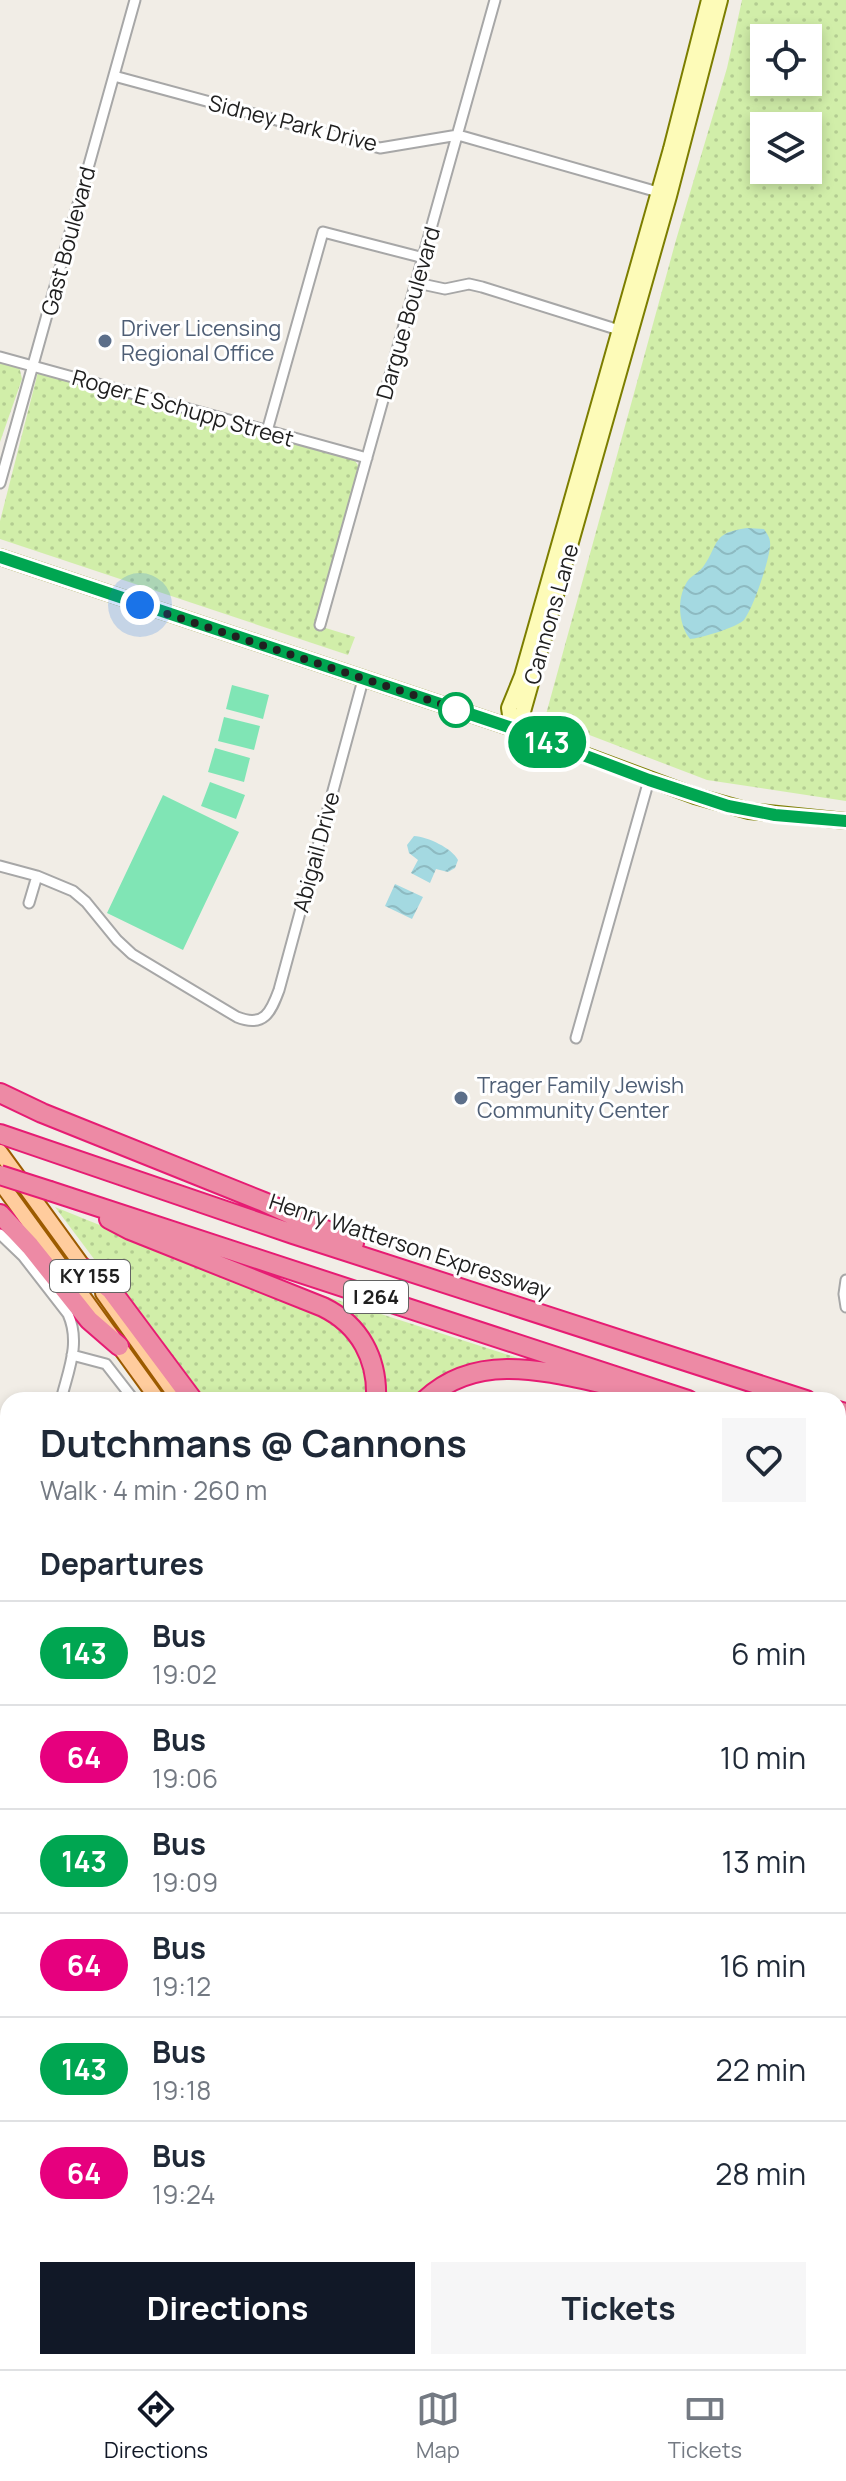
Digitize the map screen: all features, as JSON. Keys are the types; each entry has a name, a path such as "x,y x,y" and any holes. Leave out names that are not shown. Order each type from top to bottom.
{"highway":[{"path":"0,1093 42,1113 264,1202 433,1279"},
{"name":"Henry Watterson Expressway","path":"0,1134 781,1392"},
{"name":"I 264","path":"0,1175 664,1392"},
{"path":"57,1193 130,1230 323,1307 340,1317 355,1331 372,1361 376,1392"},
{"path":"0,1214 89,1320 119,1346"},
{"path":"85,1269 111,1290 187,1392"},
{"path":"436,1392 462,1376 509,1367 642,1392"}],"main road":[{"name":"Cannons Lane","path":"664,194 709,0"},
{"name":"Cannons Lane","path":"512,728 509,708 522,676 625,332 720,0"},
{"path":"0,557 512,728 649,780 749,811 846,821"},
{"name":"KY 155","path":"0,1152 173,1392"},
{"name":"KY 155","path":"0,1182 152,1392"}],"street":[{"name":"Gast Boulevard","path":"0,483 135,0"},
{"name":"Dargue Boulevard","path":"320,625 495,0"},
{"name":"Sidney Park Drive","path":"114,76 380,148 458,135 664,194"},
{"path":"267,431 323,232 424,258"},
{"path":"417,283 445,289 469,284 482,287 625,332"},
{"name":"Roger E Schupp Street","path":"0,357 367,458"},
{"name":"Abigail Drive","path":"37,876 79,895 117,940 141,960 237,1017 246,1021 260,1020 272,1010 279,990 363,680"},
{"path":"576,1038 649,780"},
{"path":"0,866 37,876 29,903"},
{"path":"0,1234 23,1256 68,1314 74,1331 63,1392"},
{"path":"846,1280 846,1307"},
{"path":"72,1355 106,1364 128,1392"}],"green space":[{"path":"742,0 846,0 846,801 707,780 545,718 676,240 727,68"},
{"path":"0,360 19,366 22,379 0,442"},
{"path":"39,368 353,458 362,471 319,626 355,637 348,655 0,539 0,521"},
{"path":"232,685 269,695 263,719 226,709"},
{"path":"224,717 260,726 254,750 218,741"},
{"path":"215,748 250,758 244,782 208,772"},
{"path":"210,782 245,795 236,819 201,806"},
{"path":"163,795 239,832 183,950 107,913"},
{"path":"55,1207 337,1321 365,1358 368,1392 194,1392"},
{"path":"272,1279 518,1358 493,1359 463,1366 434,1381 421,1392 380,1392 372,1345"}],"water":[{"path":"747,528 764,529 770,544 764,574 748,614 734,626 690,639 680,610 685,586 703,567 722,536"},
{"path":"414,836 451,851 458,860 455,868 448,872 436,869 430,883 411,873 418,860 409,853 407,845"},
{"path":"395,884 423,897 412,919 385,906"}],"bus line":[{"name":"143","path":"0,557 512,728 688,794 749,811 846,821"}],"place":[{"name":"Driver Licensing Regional Office","path":"105,341"},
{"name":"Trager Family Jewish Community Center","path":"461,1098"}],"route":[{"path":"140,605 468,713 456,710"}]}
